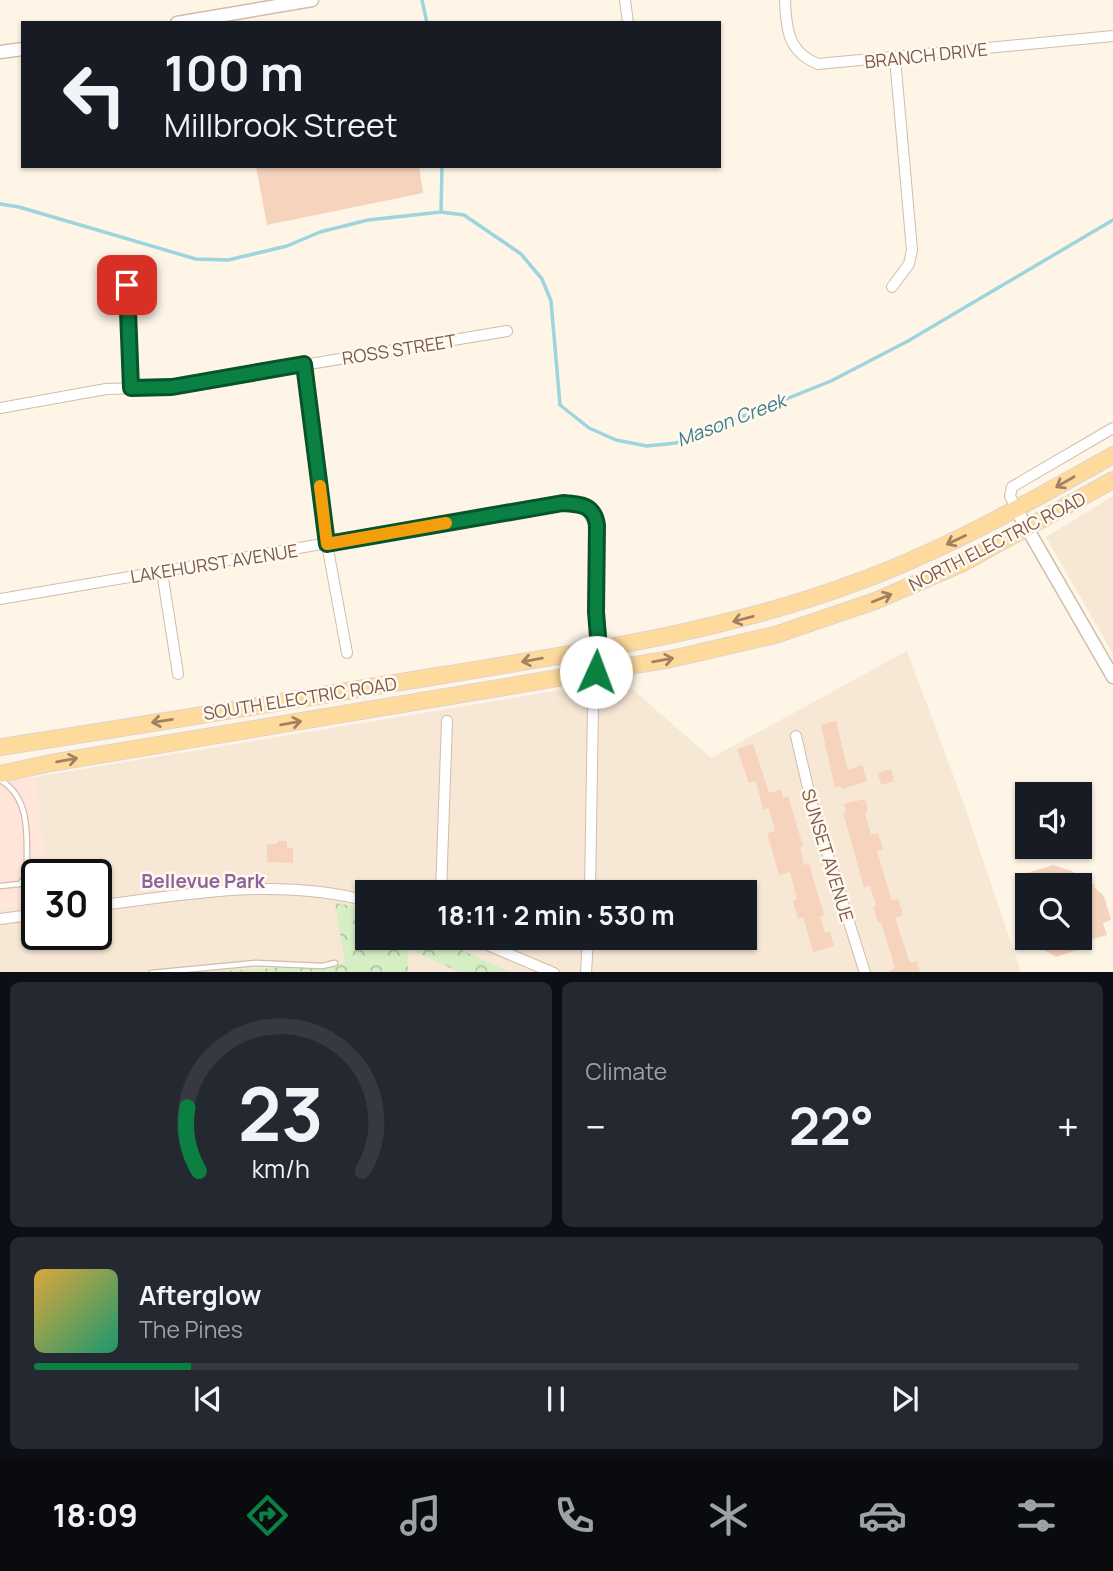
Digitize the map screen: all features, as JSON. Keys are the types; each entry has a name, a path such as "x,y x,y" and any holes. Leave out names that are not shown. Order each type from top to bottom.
{"main road":[{"name":"NORTH ELECTRIC ROAD","path":"599,649 715,626 802,601 909,562 1016,509 1113,455"},
{"name":"NORTH ELECTRIC ROAD","path":"596,672 734,645 815,622 915,585 1027,529 1113,480"},
{"name":"SOUTH ELECTRIC ROAD","path":"0,747 599,649"},
{"name":"SOUTH ELECTRIC ROAD","path":"0,774 51,762 596,672"}],"street":[{"path":"189,21 312,0"},
{"path":"625,0 628,21"},
{"name":"BRANCH DRIVE","path":"785,0 786,28 790,40 803,56 818,64 1113,36"},
{"path":"0,52 21,49"},
{"path":"892,287 909,264 912,250 895,58"},
{"path":"127,285 131,388"},
{"name":"ROSS STREET","path":"0,408 106,389 172,387 507,331"},
{"path":"304,364 327,544 348,653"},
{"path":"1113,428 1012,487 1010,495 1113,677"},
{"name":"LAKEHURST AVENUE","path":"0,599 570,503 585,505 596,516 596,612 599,649"},
{"path":"162,572 178,674"},
{"path":"596,672 599,649"},
{"path":"590,880 593,705"},
{"path":"441,880 447,721"},
{"name":"SUNSET AVENUE","path":"796,736 811,801 865,972"},
{"path":"112,904 236,888 307,890 355,899"},
{"path":"0,919 21,916"},
{"path":"500,950 554,972"},
{"path":"586,972 587,950"}],"lane":[{"path":"0,780 10,786 20,799 25,817 27,875 20,884 0,886"},
{"path":"151,972 256,962 322,966 335,962"}],"shaded area":[{"path":"1113,496 1113,654 1046,537"},
{"path":"907,651 966,810 1021,972 0,972 0,908 21,905 21,950 112,950 112,859 46,859 34,777 622,680 711,758"},
{"path":"34,777 46,859 21,859 21,905 0,908 0,782"}],"green space":[{"path":"335,903 355,906 355,950 408,950 408,972 208,972 345,963"},
{"path":"412,950 461,950 510,972 459,972"}],"building":[{"path":"256,168 419,168 423,193 267,225"},
{"path":"836,721 848,770 862,765 867,781 842,789 841,786 835,788 821,725"},
{"path":"753,744 769,793 781,790 783,798 788,796 803,846 800,847 804,865 809,864 824,915 820,916 825,933 830,932 834,946 813,952 803,917 798,919 793,901 797,899 790,872 779,875 767,833 775,831 769,808 763,810 756,781 749,783 737,749"},
{"path":"891,769 894,781 881,785 878,773"},
{"path":"865,799 868,812 865,813 871,835 878,833 883,849 877,851 892,901 898,899 903,915 895,918 910,963 917,961 920,972 888,972 895,968 881,922 878,923 873,907 876,906 870,886 864,887 843,813 846,812 844,804"},
{"path":"278,841 287,841 287,848 293,848 293,863 267,862 267,844 277,844"},
{"path":"1053,865 1075,873 1027,873"},
{"path":"1092,884 1104,896 1111,920 1103,923 1107,935 1092,939"},
{"path":"1044,950 1076,950 1056,957"}],"waterway":[{"path":"422,0 427,21"},
{"path":"441,212 442,168"},
{"name":"Mason Creek","path":"0,204 19,207 196,259 228,260 287,246 320,232 368,220 441,212 464,215 521,254 542,279 551,301 560,405 589,428 616,440 647,446 676,443 831,381 908,341 1113,220"}],"slow traffic":[{"path":"320,486 327,544 446,523"}],"district":[{"name":"Bellevue Park","path":"203,881"}],"route":[{"path":"127,285 131,388 172,387 304,364 327,544 563,503 585,505 592,510 597,525 596,612 599,649 596,672"}]}
